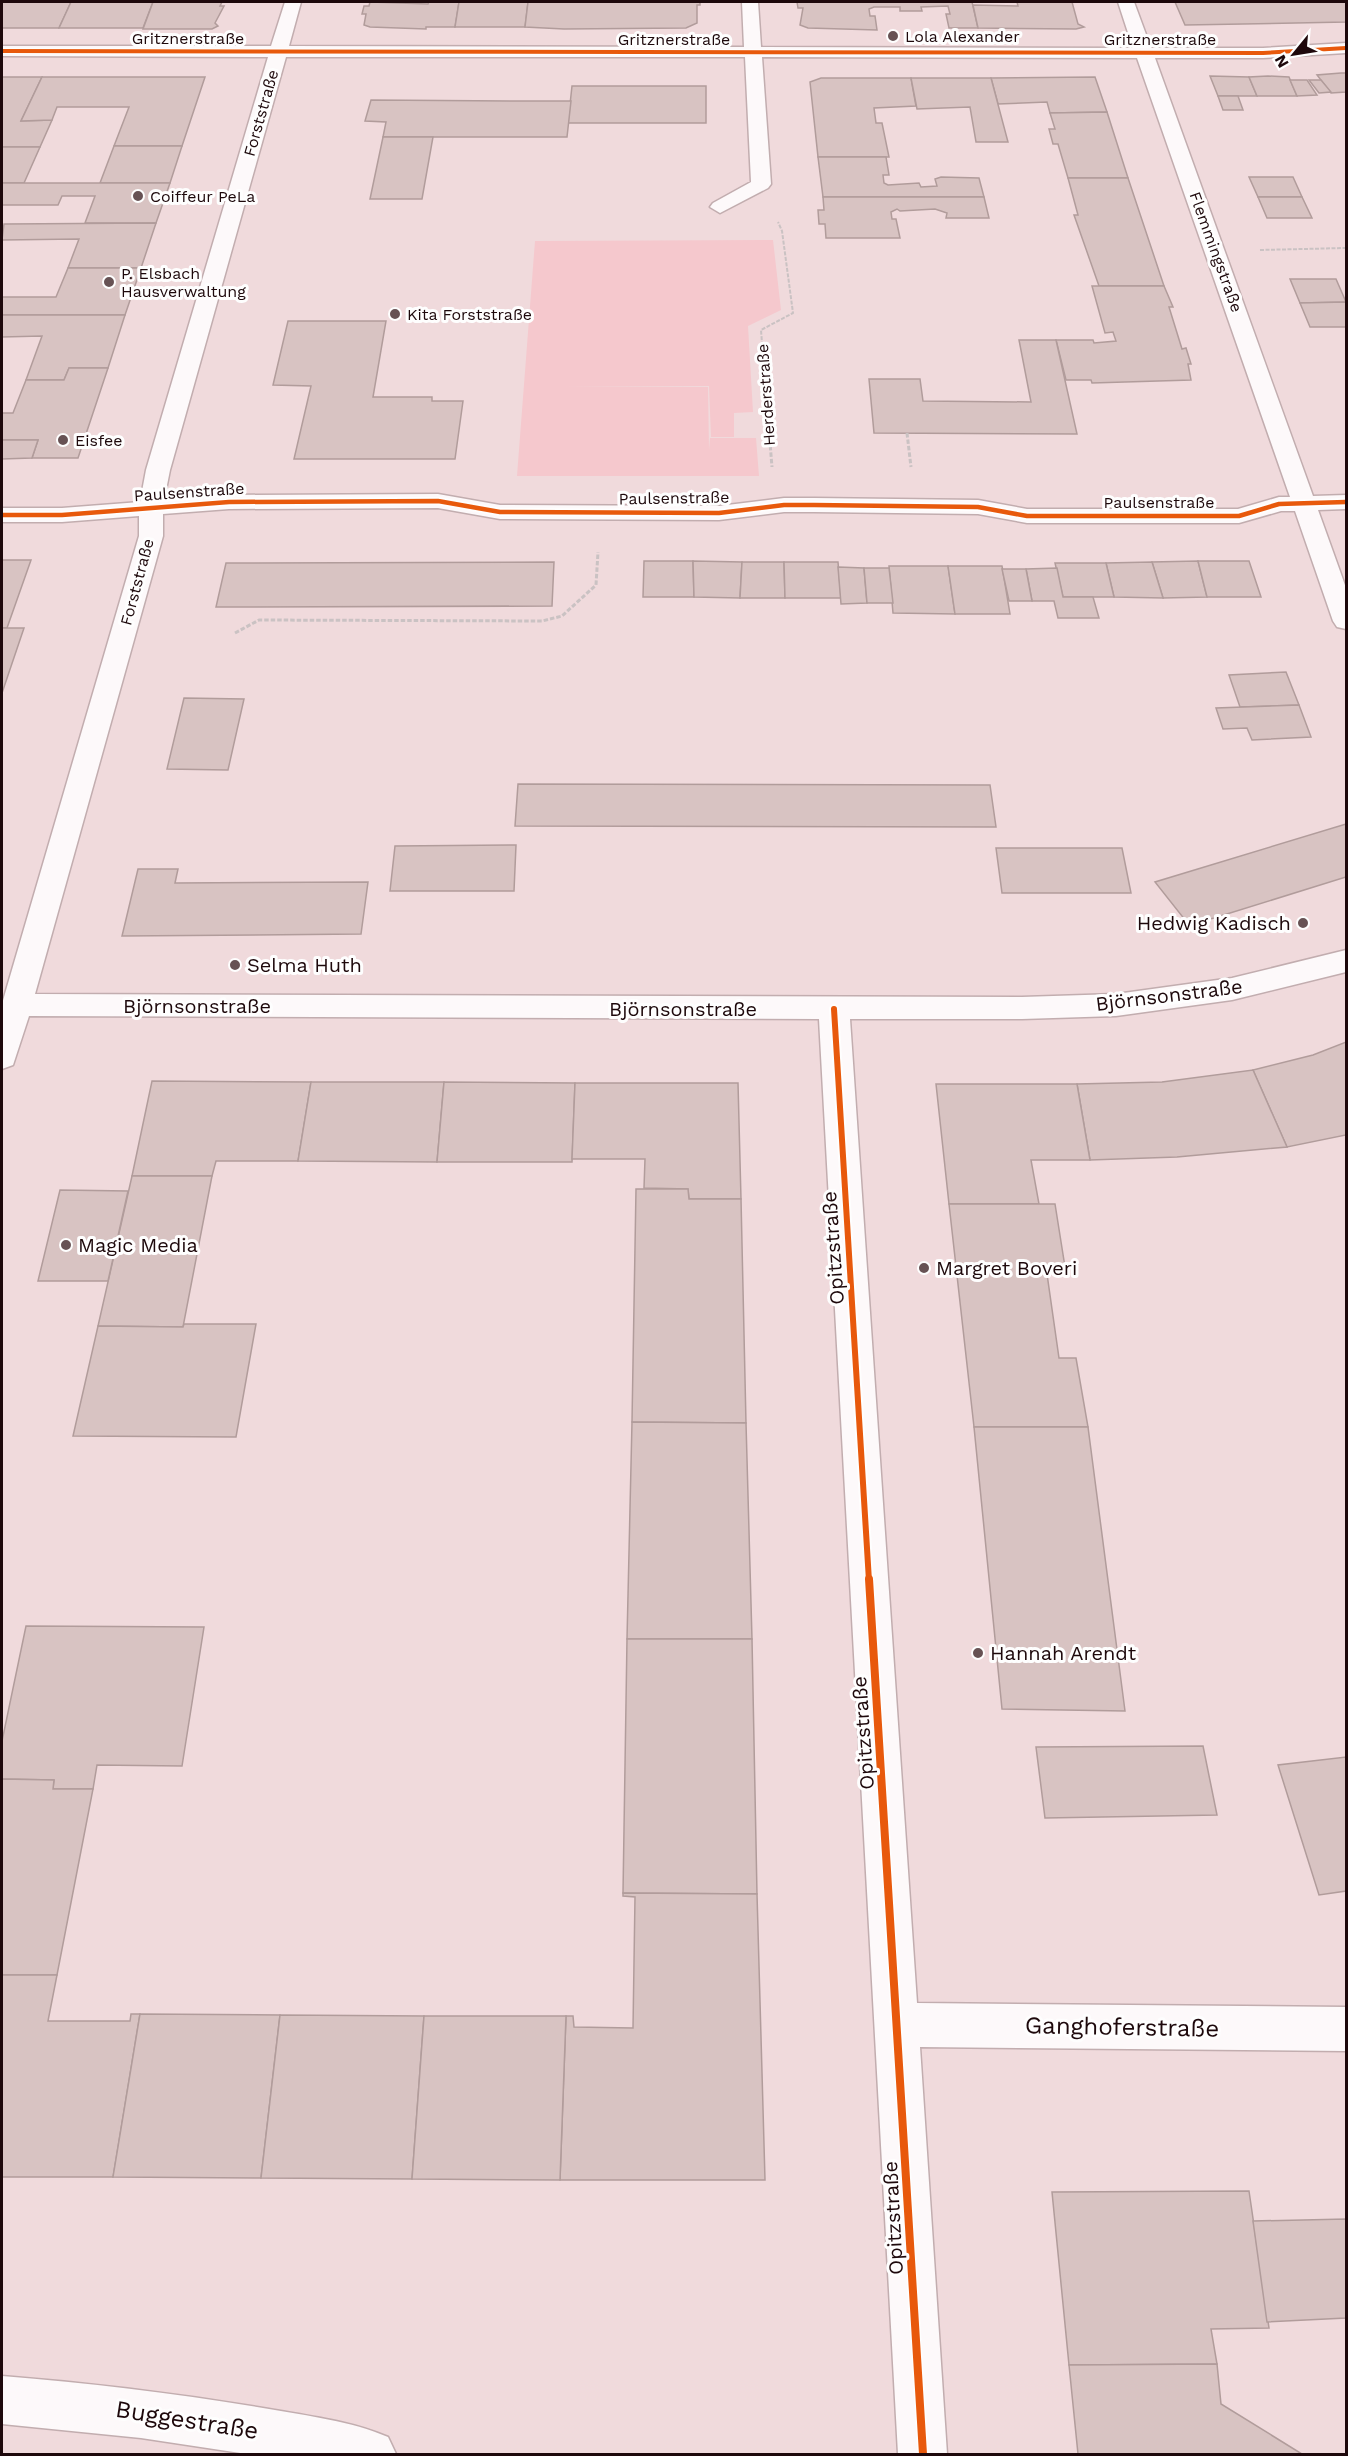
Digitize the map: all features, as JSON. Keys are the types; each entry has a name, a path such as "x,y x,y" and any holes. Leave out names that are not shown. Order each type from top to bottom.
{"street":[{"name":"Forststraße","path":"2,1057 151,536 151,508 158,470 293,2"},
{"path":"720,207 761,184 750,2"},
{"name":"Flemmingstraße","path":"1126,2 1347,621"},
{"name":"Gritznerstraße","path":"2,51 1263,53 1347,48"},
{"name":"Paulsenstraße","path":"2,516 62,515 229,502 438,501 500,512 719,513 814,505 978,507 1027,516 1239,516 1279,504 1347,502"},
{"name":"Björnsonstraße","path":"16,1005 834,1010 1116,1005 1232,989 1347,961"},
{"name":"Opitzstraße","path":"834,1010 923,2454"},
{"name":"Ganghoferstraße","path":"898,2025 1347,2029"},
{"name":"Buggestraße","path":"2,2400 85,2405 177,2417 371,2454"}],"path":[{"path":"1255,251 1347,248"},
{"path":"908,433 911,472"},
{"path":"235,633 259,620 542,621 562,616 596,585 598,546"}],"shaded area":[{"path":"773,240 781,310 748,326 753,412 734,413 734,437 711,437 709,386 563,387 708,387 709,450 710,438 756,438 759,476 517,476 535,241"}],"building":[{"path":"2,2 71,2 59,28 2,28"},
{"path":"71,2 153,2 143,28 59,28"},
{"path":"153,2 222,2 220,6 224,6 215,23 218,26 212,29 143,29"},
{"path":"370,2 428,4 429,2 459,2 455,27 426,27 426,29 364,25 366,14 362,14 364,6 369,6"},
{"path":"459,2 528,2 525,27 455,27"},
{"path":"528,2 700,2 700,5 697,5 697,23 686,28 564,29 525,27"},
{"path":"797,2 972,2 978,28 949,28 946,14 950,14 948,6 921,7 922,11 900,11 900,7 874,7 869,9 870,16 875,16 877,30 808,28 800,25 803,8 798,8"},
{"path":"1017,2 1072,2 1078,24 1084,27 1076,29 978,28 973,5 1018,6"},
{"path":"1175,2 1346,2 1346,22 1185,25"},
{"path":"1346,73 1346,92 1331,93 1317,75"},
{"path":"1210,76 1249,77 1257,96 1218,96"},
{"path":"2,77 42,77 21,121 52,120 40,147 2,147"},
{"path":"42,77 205,77 182,146 114,146 129,107 57,107 52,120 21,121"},
{"path":"1095,77 1107,112 1050,113 1047,102 998,104 991,78"},
{"path":"1249,77 1289,77 1297,96 1257,96"},
{"path":"821,78 911,78 916,106 874,108 876,123 882,123 889,157 818,157 810,82"},
{"path":"911,78 991,78 1008,142 976,142 970,107 917,109"},
{"path":"1290,80 1307,80 1317,95 1297,96"},
{"path":"1309,80 1321,80 1331,92 1319,93"},
{"path":"572,86 706,86 706,123 568,123"},
{"path":"1218,96 1238,96 1243,110 1223,110"},
{"path":"371,100 571,101 567,137 383,137 386,122 365,121"},
{"path":"1107,112 1128,178 1068,178 1058,144 1053,144 1049,129 1055,129 1050,113"},
{"path":"383,137 433,137 422,199 370,199"},
{"path":"114,146 182,146 170,183 100,183"},
{"path":"2,147 40,147 24,183 2,183"},
{"path":"818,157 886,157 889,175 883,175 884,183 888,185 919,183 921,187 937,186 935,179 941,177 979,178 984,197 823,197"},
{"path":"1249,177 1293,177 1302,197 1258,197"},
{"path":"1068,178 1128,178 1164,286 1099,286 1074,215 1078,215"},
{"path":"2,183 170,183 156,223 85,223 95,196 62,196 58,205 2,205"},
{"path":"823,197 984,197 989,218 946,218 947,213 935,209 900,211 897,209 891,212 892,219 896,219 900,238 826,238 825,224 819,224 818,210 824,210"},
{"path":"1258,197 1302,197 1312,218 1267,218"},
{"path":"156,223 141,268 68,268 79,239 2,240 4,224"},
{"path":"68,268 141,268 125,315 2,315 2,297 56,297"},
{"path":"1290,279 1336,279 1346,302 1300,303"},
{"path":"1092,286 1164,286 1173,307 1169,307 1182,349 1186,348 1191,364 1188,364 1191,380 1092,383 1091,380 1066,380 1056,340 1093,340 1094,343 1116,341 1113,332 1105,333"},
{"path":"1346,302 1346,327 1310,327 1300,303"},
{"path":"2,315 125,315 108,368 69,368 64,380 26,380 42,336 2,337"},
{"path":"288,321 386,321 373,397 432,397 432,401 463,401 455,459 294,459 311,386 273,385"},
{"path":"1019,340 1056,340 1077,434 874,433 869,379 920,379 923,401 1031,402"},
{"path":"69,368 108,368 78,458 32,458 38,440 2,440 2,413 13,413 26,380 64,380"},
{"path":"2,440 38,440 32,458 2,459"},
{"path":"2,560 31,560 7,628 2,628"},
{"path":"644,561 693,561 694,597 643,597"},
{"path":"693,561 742,562 740,598 694,597"},
{"path":"1198,561 1207,597 1163,598 1152,562"},
{"path":"1198,561 1249,561 1261,597 1207,597"},
{"path":"554,562 552,606 216,607 226,563"},
{"path":"742,562 784,562 785,598 740,598"},
{"path":"784,562 838,562 841,598 785,598"},
{"path":"1152,562 1163,598 1114,597 1106,563"},
{"path":"1055,563 1106,563 1114,597 1063,597"},
{"path":"889,566 948,566 955,614 893,613"},
{"path":"948,566 1002,566 1010,614 955,614"},
{"path":"838,567 864,568 867,603 841,604"},
{"path":"864,568 889,568 893,603 867,603"},
{"path":"1057,568 1063,597 1093,597 1099,618 1058,618 1054,601 1032,601 1026,569"},
{"path":"1002,569 1026,569 1032,601 1009,601"},
{"path":"2,628 24,628 2,693"},
{"path":"1286,672 1299,705 1240,707 1229,675"},
{"path":"184,698 244,699 228,770 167,769"},
{"path":"1299,705 1311,737 1252,740 1247,728 1223,729 1216,708"},
{"path":"518,784 990,785 996,827 515,826"},
{"path":"1346,824 1346,877 1214,918 1189,925 1155,882"},
{"path":"516,845 514,891 390,891 395,846"},
{"path":"996,848 1122,848 1131,893 1002,893"},
{"path":"138,869 178,869 175,883 368,882 361,934 122,936"},
{"path":"1346,1042 1346,1135 1287,1147 1253,1070 1313,1055"},
{"path":"1253,1070 1287,1147 1177,1157 1090,1160 1077,1084 1162,1082"},
{"path":"152,1081 311,1082 298,1161 216,1161 212,1176 132,1176"},
{"path":"311,1082 444,1082 437,1162 298,1161"},
{"path":"444,1082 575,1083 572,1162 437,1162"},
{"path":"575,1083 738,1083 741,1199 689,1199 688,1189 644,1188 645,1159 572,1159"},
{"path":"936,1084 1077,1084 1090,1160 1031,1160 1039,1204 949,1204"},
{"path":"132,1176 212,1176 183,1327 98,1326"},
{"path":"636,1189 688,1189 689,1199 741,1199 746,1423 632,1422"},
{"path":"60,1190 128,1191 108,1281 38,1281"},
{"path":"949,1204 1055,1204 1065,1267 1046,1267 1059,1358 1076,1358 1088,1427 974,1427"},
{"path":"184,1324 256,1324 236,1437 73,1436 98,1326 183,1327"},
{"path":"632,1422 746,1423 752,1639 627,1639"},
{"path":"974,1427 1088,1427 1125,1711 1002,1709"},
{"path":"26,1626 204,1627 182,1766 97,1765 93,1789 53,1789 54,1780 2,1779 2,1741"},
{"path":"627,1639 752,1639 757,1894 623,1893"},
{"path":"1203,1746 1217,1815 1045,1818 1036,1747"},
{"path":"1346,1757 1346,1891 1319,1895 1278,1765"},
{"path":"2,1779 54,1780 53,1789 93,1789 57,1975 2,1975"},
{"path":"623,1893 757,1894 765,2180 560,2180 566,2016 573,2016 574,2027 633,2028 635,1897 623,1896"},
{"path":"2,1975 57,1975 48,2021 130,2021 131,2014 140,2014 113,2177 2,2177"},
{"path":"140,2014 280,2015 261,2178 113,2177"},
{"path":"280,2015 424,2016 412,2179 261,2178"},
{"path":"424,2016 566,2016 560,2180 412,2179"},
{"path":"1249,2191 1269,2328 1211,2329 1217,2364 1069,2365 1052,2192"},
{"path":"1346,2219 1346,2318 1267,2322 1253,2221"},
{"path":"1217,2364 1221,2404 1302,2454 1078,2454 1069,2365"}],"cycle path":[{"path":"2,51 1263,53 1346,48"},
{"path":"2,515 62,515 229,502 438,501 500,512 719,513 784,505 814,505 978,507 1027,516 1239,516 1279,504 1346,502"},
{"path":"834,1009 923,2454"}],"place":[{"name":"Lola Alexander","path":"893,36"},
{"name":"Coiffeur PeLa","path":"138,196"},
{"name":"P. Elsbach Hausverwaltung","path":"109,282"},
{"name":"Kita Forststraße","path":"395,314"},
{"name":"Eisfee","path":"63,440"},
{"name":"Hedwig Kadisch","path":"1303,923"},
{"name":"Selma Huth","path":"235,965"},
{"name":"Magic Media","path":"66,1245"},
{"name":"Margret Boveri","path":"924,1268"},
{"name":"Hannah Arendt","path":"978,1653"}]}
